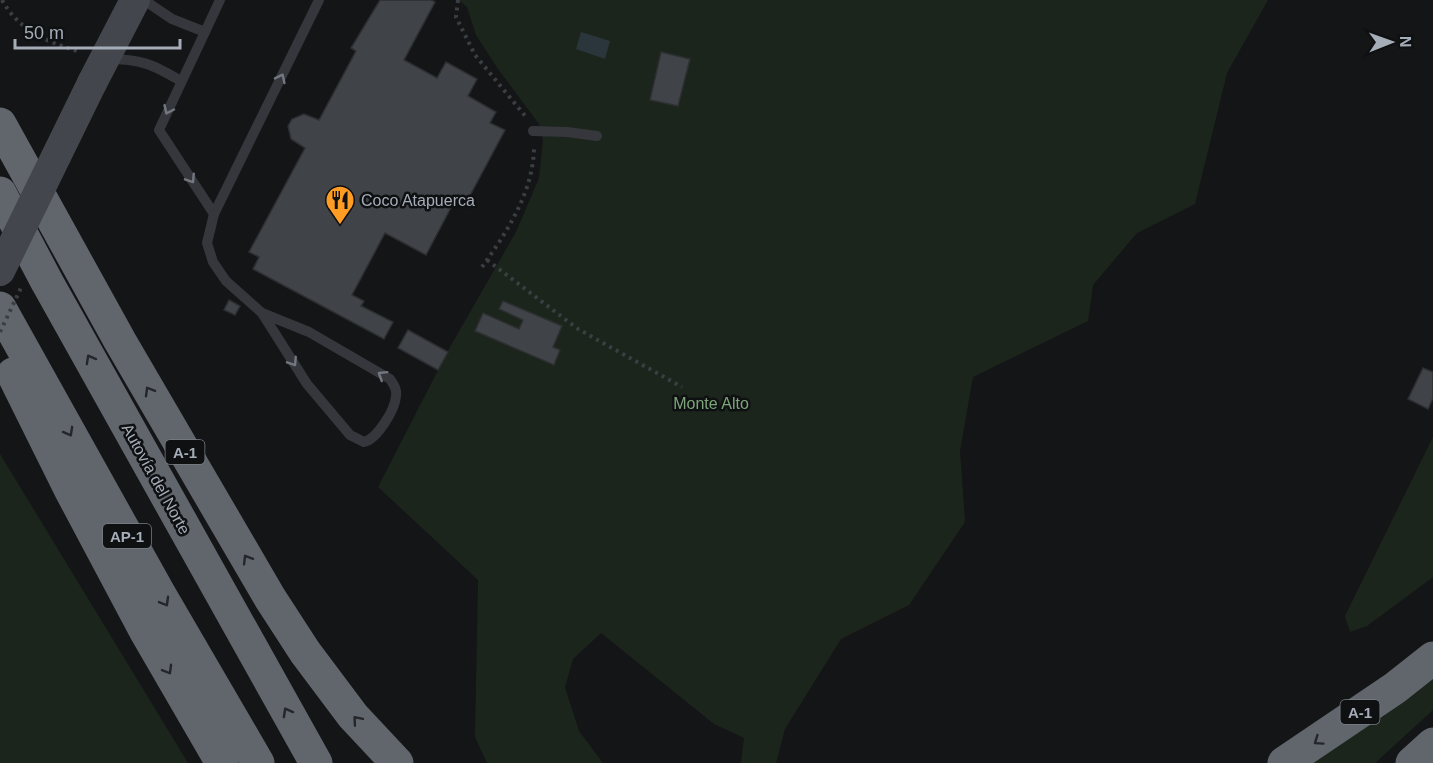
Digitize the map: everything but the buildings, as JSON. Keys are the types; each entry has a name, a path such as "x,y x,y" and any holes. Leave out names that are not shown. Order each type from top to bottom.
{"highway":[{"name":"A-1","path":"0,124 120,341 270,598 305,652 353,716 397,763"},
{"name":"Autovía del Norte","path":"0,193 47,282 316,763"},
{"name":"AP-1","path":"0,308 159,593 258,763"},
{"path":"0,348 70,489 146,632 222,763"},
{"name":"A-1","path":"1284,763 1395,688 1433,658"},
{"path":"1412,763 1433,744"}],"main road":[{"path":"0,271 135,0"}],"lane":[{"path":"144,0 172,19 205,33"},
{"path":"214,214 159,130 220,0"},
{"path":"262,313 309,332 390,379 396,388 396,399 380,431 371,440 364,442 351,435 307,384 262,313 226,281 213,262 207,243 214,214 319,0"},
{"path":"98,71 127,59 150,63 181,81"},
{"path":"533,131 597,136"}],"path":[{"path":"2,0 24,28 98,71"},
{"path":"458,0 456,17 466,41 533,126 534,161 525,192 511,224 482,267"},
{"path":"487,260 578,329 682,387"}],"green space":[{"name":"Monte Alto","path":"458,0 1268,0 1227,73 1195,204 1137,233 1093,285 1088,321 973,377 960,451 965,522 909,605 841,639 785,729 776,763 741,763 744,738 714,724 601,633 573,659 565,687 579,731 603,763 487,763 475,737 478,580 378,487 450,347 516,232 539,178 543,141 539,124 498,69 476,35 467,7"},
{"path":"1433,437 1433,577 1367,626 1350,632 1345,616"},
{"path":"0,454 188,763 0,763"},
{"path":"1433,664 1433,710 1375,763 1299,763"}],"shaded area":[{"path":"581,32 610,41 605,59 576,49"}],"place":[{"name":"Coco Atapuerca","path":"340,226"}]}
